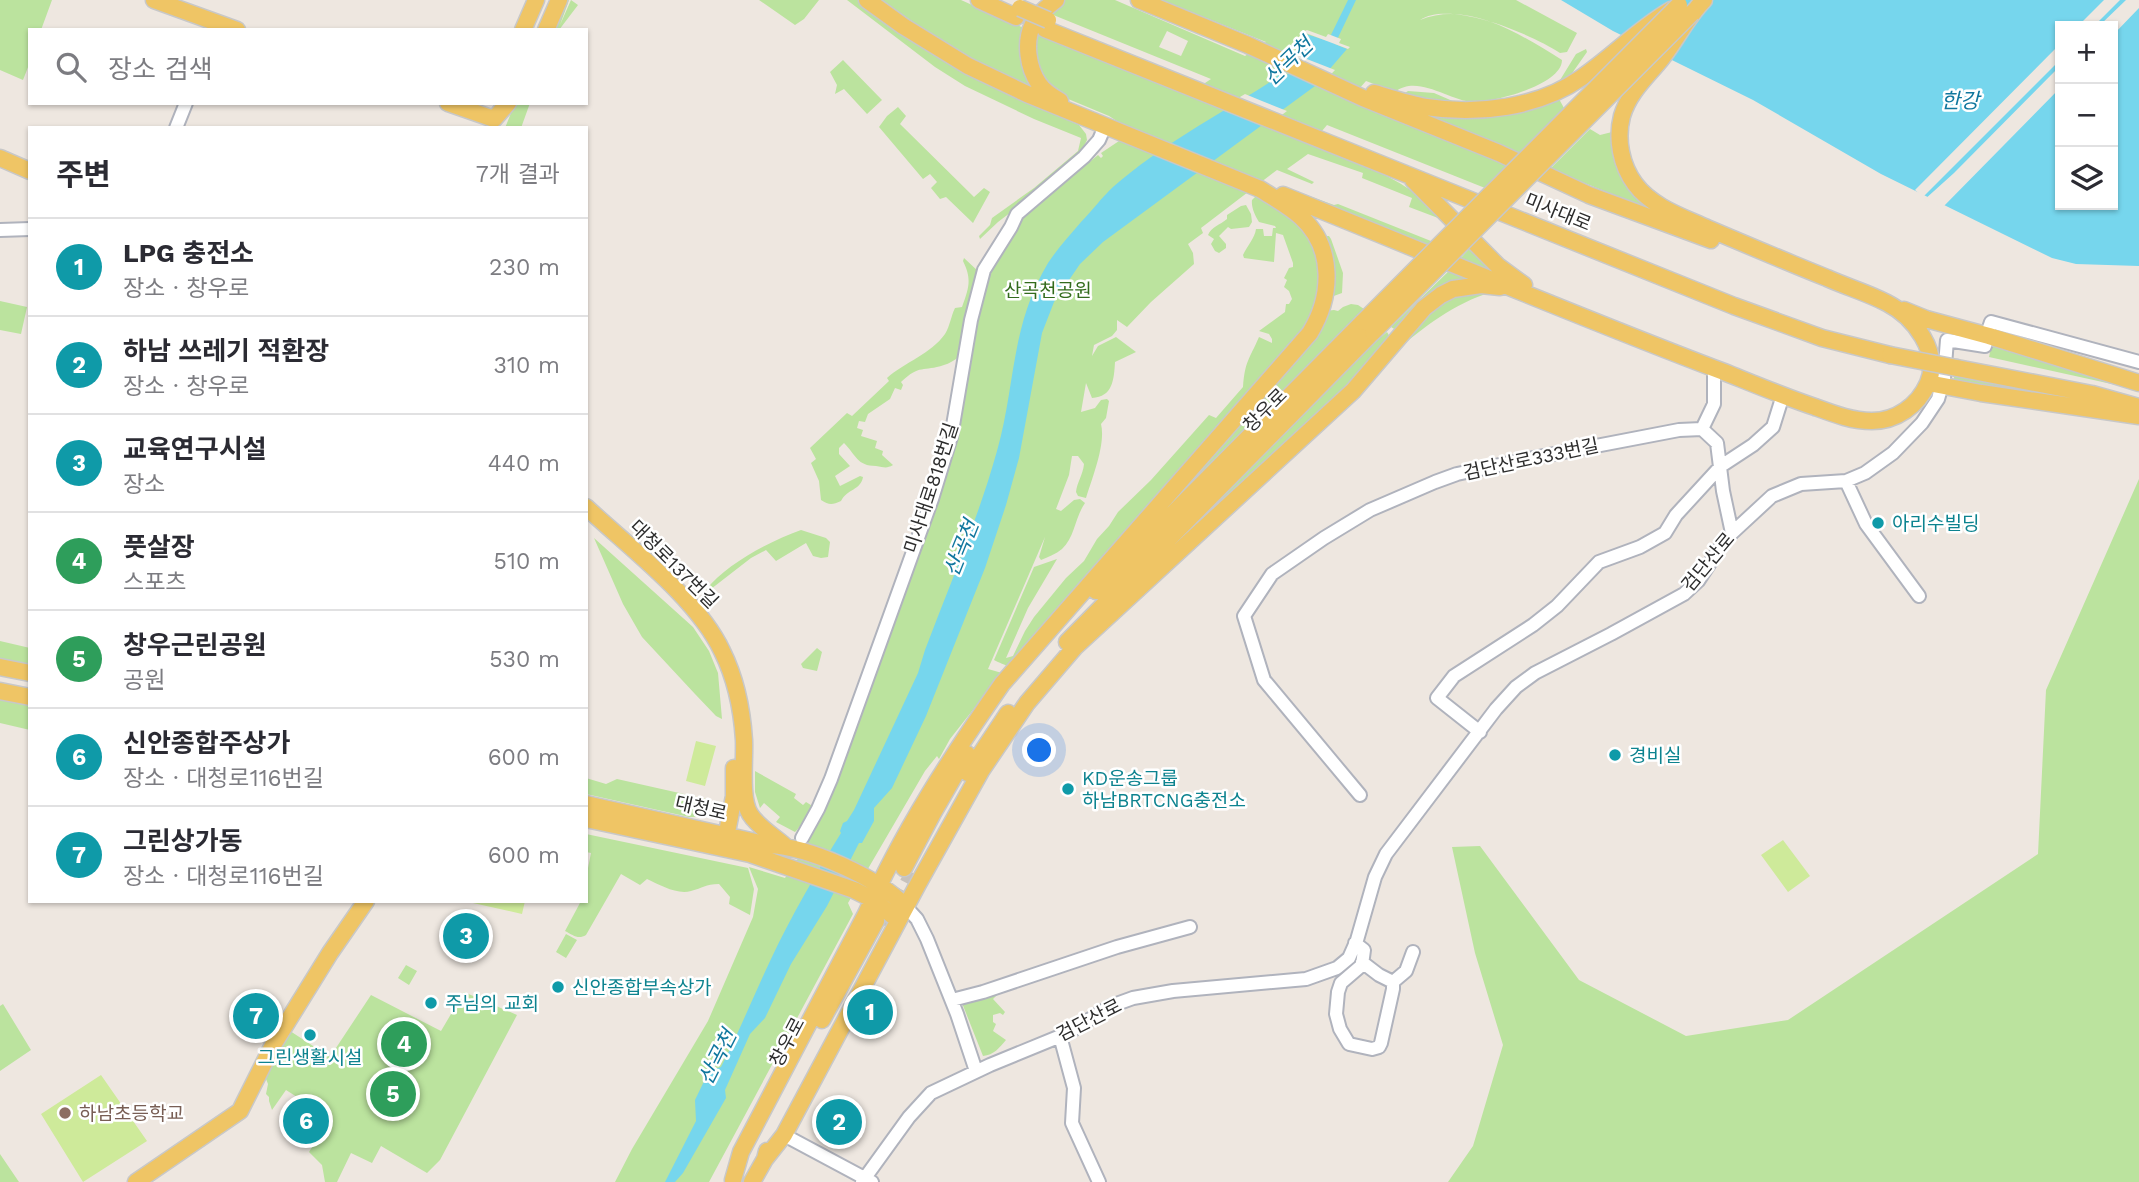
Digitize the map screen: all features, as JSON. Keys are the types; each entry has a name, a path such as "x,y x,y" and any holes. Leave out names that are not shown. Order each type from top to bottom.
{"main road":[{"path":"154,0 218,27"},
{"path":"524,28 536,0"},
{"path":"539,28 549,0"},
{"path":"547,28 559,0"},
{"path":"867,0 968,66 1027,94 1714,369 1826,411 1850,419 1875,422 1900,415 1935,385"},
{"name":"미사대로","path":"979,0 1267,110 1408,175 1734,306 1822,338 1958,363 2139,407"},
{"name":"미사대로","path":"1002,0 1018,13"},
{"path":"1056,0 1045,8 1033,24 1029,37 1028,59 1039,84 1083,117"},
{"path":"1139,0 1364,94 1589,195 1834,286 1911,321"},
{"path":"1364,94 1448,110 1495,108 1528,102 1581,79 1653,20 1704,0"},
{"path":"1685,6 1673,44 1635,89 1623,113 1619,131 1620,148 1626,167 1636,185 1647,197 1669,211 1741,243 1926,319 1989,335 2139,383"},
{"name":"창우로","path":"908,871 983,748 1032,682 1080,627 1368,327 1685,6"},
{"path":"454,105 493,117 506,105"},
{"name":"미사대로","path":"1327,137 1775,311 1891,349"},
{"path":"0,158 28,170"},
{"path":"1408,175 1498,266 1551,304"},
{"path":"733,1181 741,1152 919,809 1002,684 1318,321 1328,287 1327,267 1321,245 1301,216 1254,186"},
{"path":"765,1159 784,1135 891,918 981,771 1027,703 1075,647 1353,391 1409,325 1441,295 1466,286 1511,288"},
{"path":"1826,411 1887,414 1907,402 1922,380 1924,360 1911,332 1863,300"},
{"path":"1890,304 1922,334 1929,351 1935,385"},
{"name":"미사대로","path":"1958,363 2078,382 2139,397"},
{"path":"1935,385 2139,416"},
{"name":"대청로137번길","path":"588,509 689,603 714,636 731,671 737,693 744,740 747,808 758,824 785,846"},
{"name":"대청로137번길","path":"588,521 678,604 706,640 721,671 729,695 733,731 734,796 725,842"},
{"path":"0,667 28,673"},
{"path":"0,691 28,697"},
{"name":"대청로","path":"588,805 725,842 750,854 853,890 876,892"},
{"name":"대청로","path":"588,819 725,842 804,845 858,874 876,892"},
{"path":"876,892 891,918"},
{"path":"136,1182 240,1111 273,1045 365,903"},
{"name":"창우로","path":"752,1182 765,1159 776,1128 891,918"},
{"name":"창우로","path":"733,1181 891,918"}],"street":[{"path":"177,126 185,105"},
{"name":"미사대로818번길","path":"804,845 831,779 932,499 951,437 971,320 984,270 1017,214 1084,157 1100,140 1105,126"},
{"path":"0,230 28,229"},
{"path":"1989,328 1991,322 2139,362"},
{"name":"검단산로","path":"866,1181 924,1100 940,1087 1060,1036 1111,1006 1133,998 1173,990 1290,982 1323,974 1344,963 1355,943 1375,877 1386,854 1507,697 1535,673 1684,594 1698,581 1732,533 1755,510 1783,490 1811,482 1846,481 1874,467 1909,437 1930,414 1940,396 1935,385 1947,340 1985,346 1986,342"},
{"path":"1714,369 1714,404 1702,429 1717,443 1732,533"},
{"path":"1480,732 1437,698 1454,676 1533,625 1557,606 1599,562 1640,547 1665,533 1676,515 1721,466 1753,445 1773,427 1783,395"},
{"path":"1900,415 1909,437"},
{"name":"검단산로333번길","path":"1360,795 1264,680 1244,616 1272,574 1370,510 1457,474 1679,430 1702,429"},
{"path":"1846,481 1866,523 1919,596"},
{"path":"891,918 908,928 920,928 927,939 952,1000 976,1071"},
{"path":"952,1000 1116,947 1189,927"},
{"path":"1355,943 1364,950 1362,965 1341,983 1336,1014 1340,1029 1349,1044 1372,1049 1379,1047 1393,982 1406,971 1413,952"},
{"path":"1362,962 1393,982"},
{"path":"1060,1036 1074,1088 1072,1123 1100,1182"},
{"path":"784,1135 866,1181"}],"green space":[{"path":"0,0 52,0 42,28 28,28 28,67 23,80 0,70"},
{"path":"564,0 569,0 560,25 571,0 578,5 561,28 552,28"},
{"path":"759,0 819,0 804,19 795,25"},
{"path":"847,0 863,0 948,61 998,90 1079,125 1087,140 1081,152 1045,186 980,239 979,236 990,225 992,218 1034,188 1078,151 1081,138 965,86 935,67"},
{"path":"882,0 961,0 1026,29 1034,89 998,75 927,32"},
{"name":"산곡천공원","path":"1062,0 1115,0 1245,56 1266,42 1161,0 1516,0 1577,33 1567,52 1560,53 1495,24 1562,60 1559,69 1551,77 1510,95 1473,102 1423,87 1404,87 1395,92 1366,81 1351,98 1509,164 1485,188 1327,125 1310,145 1388,177 1421,198 1446,221 1409,207 1412,198 1362,178 1363,173 1308,154 1287,169 1314,182 1312,184 1277,170 1201,228 1203,233 1188,244 1193,253 1194,264 1127,327 1117,320 1117,330 1112,336 1094,345 1092,356 1098,346 1116,337 1136,352 1115,362 1113,381 1104,394 1092,398 1086,383 1081,412 1095,408 1101,400 1109,401 1106,418 1101,424 1102,441 1098,461 1086,498 1078,496 1076,492 1084,464 1078,456 1072,456 1069,475 1056,509 1061,511 1074,500 1080,499 1085,503 1066,544 1041,560 1039,557 1045,537 988,669 1002,673 950,739 939,759 937,756 925,771 848,903 853,914 709,1182 615,1182 708,1021 753,917 758,889 749,867 785,878 809,836 904,585 966,366 989,265 1025,215 1098,155 1101,158 1101,153 1134,132 1109,116 1061,96 1039,76 1034,33 1187,95 1211,79 1046,12","holes":["1167,31 1188,41 1181,56 1159,47"]},
{"path":"1586,49 1587,52 1568,79 1557,85 1576,54"},
{"path":"843,60 882,100 867,114 844,89 835,94 837,85 830,72"},
{"path":"1408,91 1434,93 1462,105 1402,95"},
{"path":"1559,99 1564,108 1517,155 1402,105"},
{"path":"514,105 529,105 522,126 506,126"},
{"path":"898,107 906,116 900,124 974,197 984,188 990,192 973,223 946,197 940,199 931,188 937,182 930,174 923,179 879,127"},
{"path":"1590,129 1600,135 1612,132 1616,162 1630,190 1710,234 1550,169"},
{"path":"1290,189 1334,205 1338,204 1431,241 1425,248"},
{"path":"1256,196 1286,210 1309,230 1324,278 1307,328 1010,668 994,660 1034,567 1057,559 1028,608 1006,658 1013,656 1034,617 1066,578 1084,561 1118,512 1151,480 1209,415 1216,418 1243,387 1246,366 1259,337 1272,343 1269,334 1259,331 1285,312 1286,304 1292,299 1284,287 1287,280 1284,278 1293,263 1283,235 1276,233 1274,262 1244,258 1256,229 1263,229 1264,236 1272,236 1273,228 1276,228 1259,222 1252,203"},
{"path":"1246,205 1251,214 1252,222 1249,227 1228,227 1219,236 1226,248 1219,253 1215,251 1211,244 1214,239 1208,235 1209,232 1227,219 1227,215"},
{"path":"1322,236 1329,236 1331,239 1343,273 1342,293 1331,297"},
{"path":"1472,246 1499,275 1458,261"},
{"path":"964,258 979,272 959,357 946,364 913,373 901,382 901,390 895,388 890,399 868,414 865,422 859,421 857,428 863,430 861,436 877,441 875,448 883,451 882,455 893,465 885,467 865,464 857,459 844,443 839,448 839,454 850,466 835,476 840,486 860,476 863,477 862,481 841,501 831,504 824,502 821,500 819,481 811,463 816,459 810,448 847,413 852,416 889,381 887,378 894,372 933,347 945,334 955,308 962,307 968,289"},
{"path":"1452,268 1477,278 1396,330 1391,327"},
{"path":"1457,292 1492,292 1452,310 1393,353 1432,307"},
{"path":"0,301 27,307 21,334 0,330"},
{"path":"1351,304 1364,309 1133,546 1325,311 1338,311"},
{"path":"1387,332 1390,337 1371,356 1349,386 1115,600 1349,365"},
{"path":"1992,343 2139,390 1989,357"},
{"path":"1954,377 2085,401 1954,383"},
{"path":"2139,479 2139,1182 1448,1182 1473,1146 1503,1045 1475,953 1452,847 1480,846 1579,980 1686,1036 1788,1020 2038,854 2046,690"},
{"path":"801,530 826,538 830,542 828,557 813,556 806,543 776,561 766,550 706,590 725,571 749,554"},
{"path":"594,538 693,627 709,651 718,673 722,719 716,716 642,637 623,604"},
{"path":"0,641 28,648 28,670 0,663"},
{"path":"817,648 822,652 817,671 803,668 801,664"},
{"path":"0,699 28,706 28,730 0,723"},
{"path":"696,741 716,746 705,786 686,781"},
{"path":"755,771 796,794 794,798 803,805 806,802 814,807 795,832 776,822 780,817 764,803 760,808 755,792"},
{"path":"588,779 606,784 617,779 706,799 708,810 704,817 689,817 588,794"},
{"path":"588,834 748,868 754,889 750,915 729,904 730,897 719,884 680,892 647,879 640,885 621,874 586,935 573,935 565,931 580,903 588,903 591,853 588,852"},
{"path":"1783,840 1810,876 1788,892 1761,855"},
{"path":"473,903 525,903 522,914"},
{"path":"566,934 577,940 566,958 556,952"},
{"path":"406,965 417,971 409,985 398,978"},
{"path":"464,992 517,1015 440,1160 427,1173 381,1146 372,1163 351,1153 337,1182 325,1182 322,1165 309,1152 330,1118 286,1090 272,1110 266,1094 266,1079 287,1029 330,1057 371,995 441,1031"},
{"path":"999,993 993,999 1005,1012 1003,1015 993,1015 993,1022 996,1024 993,1031 1006,1040 993,1053 983,1056 962,1003"},
{"path":"3,1004 31,1050 0,1071 0,1006"},
{"path":"405,1029 417,1036 401,1063 388,1056"},
{"path":"101,1075 147,1141 83,1182 41,1114"},
{"path":"0,1154 19,1182 0,1182"}],"water":[{"path":"1348,0 1356,0 1335,44 1347,49 1315,86 1103,242 1080,264 1054,302 1042,333 1019,458 1006,505 985,568 926,716 892,788 874,808 874,821 862,843 859,843 827,906 791,964 765,1018 750,1034 725,1090 726,1098 683,1173 675,1182 665,1182 696,1121 695,1100 709,1071 721,1067 787,927 841,833 843,823 854,810 918,673 981,502 1003,426 1020,333 1036,287 1048,263 1105,195 1131,172 1280,74 1287,75 1301,57 1297,54 1306,34 1328,41"},
{"name":"한강","path":"1561,0 2139,0 2139,266 2076,264 2052,258 1881,174 1753,100 1613,31"}],"pier":[{"path":"2104,0 2120,0 2099,21 2083,21"},
{"path":"2126,0 2139,0 2139,8 2118,30 2118,21 2104,21"},
{"path":"1307,30 1341,39 1339,43 1350,47 1348,49 1303,32"},
{"path":"2055,49 2055,65 1923,197 1915,190"},
{"path":"1294,54 1335,70 1320,86 1280,70 1285,71 1296,57"},
{"path":"2055,71 2055,93 1942,208 1924,200"},
{"path":"1245,94 1287,111 1266,127 1220,109"}],"tunnel":[{"path":"885,926 913,873"}],"place":[{"name":"아리수빌딩","path":"1878,523"},
{"name":"경비실","path":"1615,755"},
{"name":"KD운송그룹 하남BRTCNG충전소","path":"1068,789"},
{"name":"교육연구시설","path":"466,936"},
{"name":"신안종합부속상가","path":"558,987"},
{"name":"주님의 교회","path":"431,1003"},
{"name":"LPG 충전소","path":"870,1012"},
{"name":"그린상가동","path":"256,1016"},
{"name":"그린생활시설","path":"310,1035"},
{"name":"풋살장","path":"404,1044"},
{"name":"창우근린공원","path":"393,1094"},
{"name":"하남초등학교","path":"65,1113"},
{"name":"신안종합주상가","path":"306,1121"},
{"name":"하남 쓰레기 적환장","path":"839,1122"}],"water label":[{"name":"산곡천","path":"1288,61"},
{"name":"산곡천","path":"961,548"},
{"name":"산곡천","path":"717,1057"}]}
